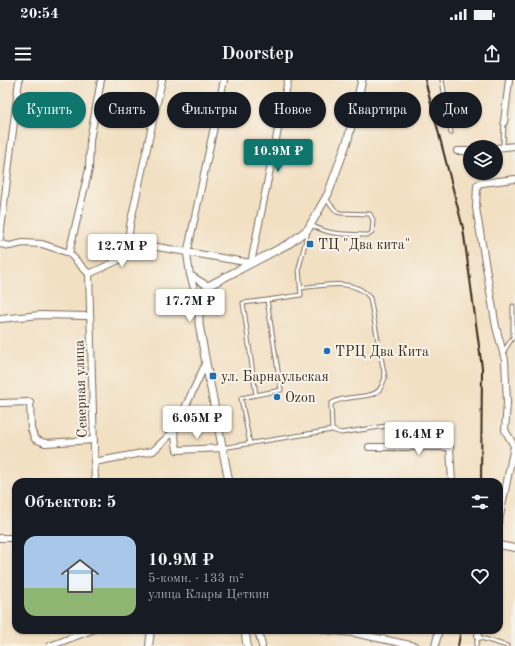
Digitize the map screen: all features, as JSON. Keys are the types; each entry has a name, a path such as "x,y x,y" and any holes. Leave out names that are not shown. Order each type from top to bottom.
{"street":[{"path":"0,238 19,80"},
{"path":"69,253 88,169 90,140 100,80"},
{"path":"0,244 10,246 42,244 69,253 89,274 120,259 128,242 130,225 162,80"},
{"path":"224,80 187,254 190,275 199,305 199,324 228,478"},
{"path":"250,263 288,80"},
{"path":"199,305 208,286 290,243 310,227 326,198 348,139 362,80"},
{"path":"504,122 509,80"},
{"path":"503,146 515,146"},
{"path":"457,151 463,151"},
{"path":"503,503 514,452 513,442 505,430 507,403 504,350 496,327 475,194 477,185 482,183 515,179"},
{"path":"128,242 187,254 250,263"},
{"name":"Северная улица","path":"89,274 95,478"},
{"path":"190,275 208,286"},
{"path":"0,319 40,315 90,316"},
{"path":"94,462 153,450 174,430 206,363"},
{"path":"0,403 30,402 31,429 35,439 45,443 94,440"},
{"path":"174,430 177,450 222,448"},
{"path":"369,447 450,447 452,478"},
{"path":"0,538 12,538"},
{"path":"503,546 515,548"},
{"path":"50,646 82,634"},
{"path":"149,646 150,634"},
{"path":"246,634 247,646"},
{"path":"259,634 262,646"},
{"path":"354,634 415,646"},
{"path":"435,646 438,634"}],"lane":[{"path":"442,80 451,133"},
{"path":"503,146 504,122"},
{"path":"256,395 242,303 301,295 299,268 310,227 329,233 369,235 372,232 374,220 370,214 337,212 326,198"},
{"path":"300,288 340,285 356,287 367,293 370,298 385,378 380,390 374,394 337,400 330,404 332,430"},
{"path":"250,444 242,398 281,390 267,300"},
{"path":"504,350 513,337 513,306"},
{"path":"222,448 332,430 341,434 386,426"},
{"path":"476,646 478,637 507,646"}],"railway":[{"path":"425,80 463,228 482,368 481,478"},
{"path":"458,646 460,634"}],"place":[{"name":"ТЦ \"Два кита\"","path":"310,244"},
{"name":"ТРЦ Два Кита","path":"327,351"},
{"name":"ул. Барнаульская","path":"213,376"},
{"name":"Ozon","path":"277,397"}]}
